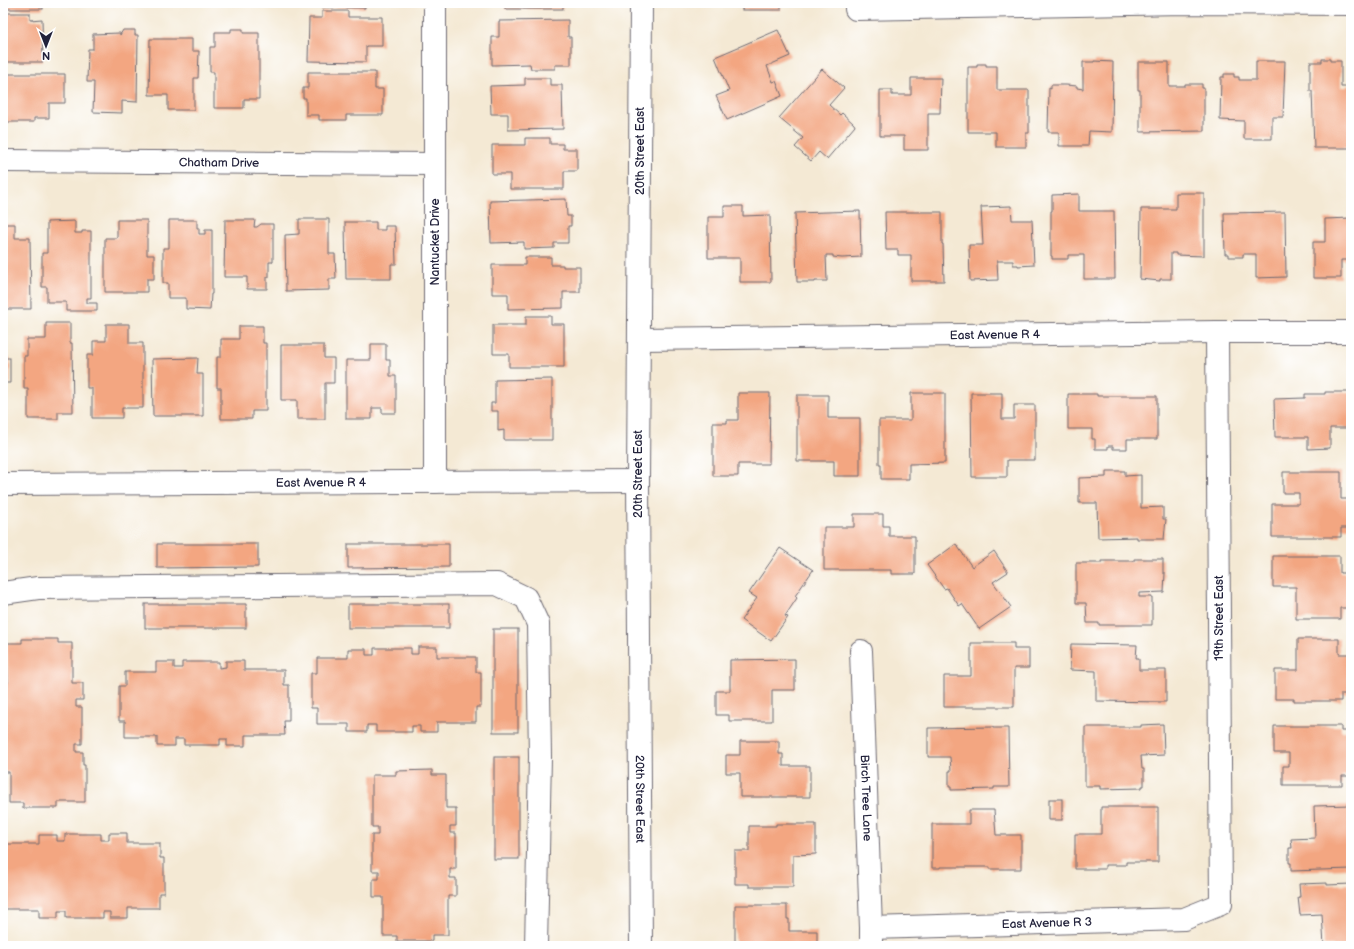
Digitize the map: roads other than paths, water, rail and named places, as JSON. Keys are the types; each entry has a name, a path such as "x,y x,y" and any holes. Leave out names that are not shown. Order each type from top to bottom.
{"street":[{"name":"Nantucket Drive","path":"435,3 436,482"},
{"name":"20th Street East","path":"641,3 638,481 642,946"},
{"path":"856,6 1183,3 1351,4"},
{"name":"Chatham Drive","path":"3,161 435,164"},
{"name":"East Avenue R 4","path":"639,339 1217,332 1351,332"},
{"name":"19th Street East","path":"1217,332 1221,904"},
{"name":"East Avenue R 4","path":"3,484 638,481"},
{"path":"3,593 38,588 497,584 526,598 538,624 540,757 536,946"},
{"name":"Birch Tree Lane","path":"862,650 871,937"},
{"name":"East Avenue R 3","path":"871,937 1184,919 1221,904"}]}
